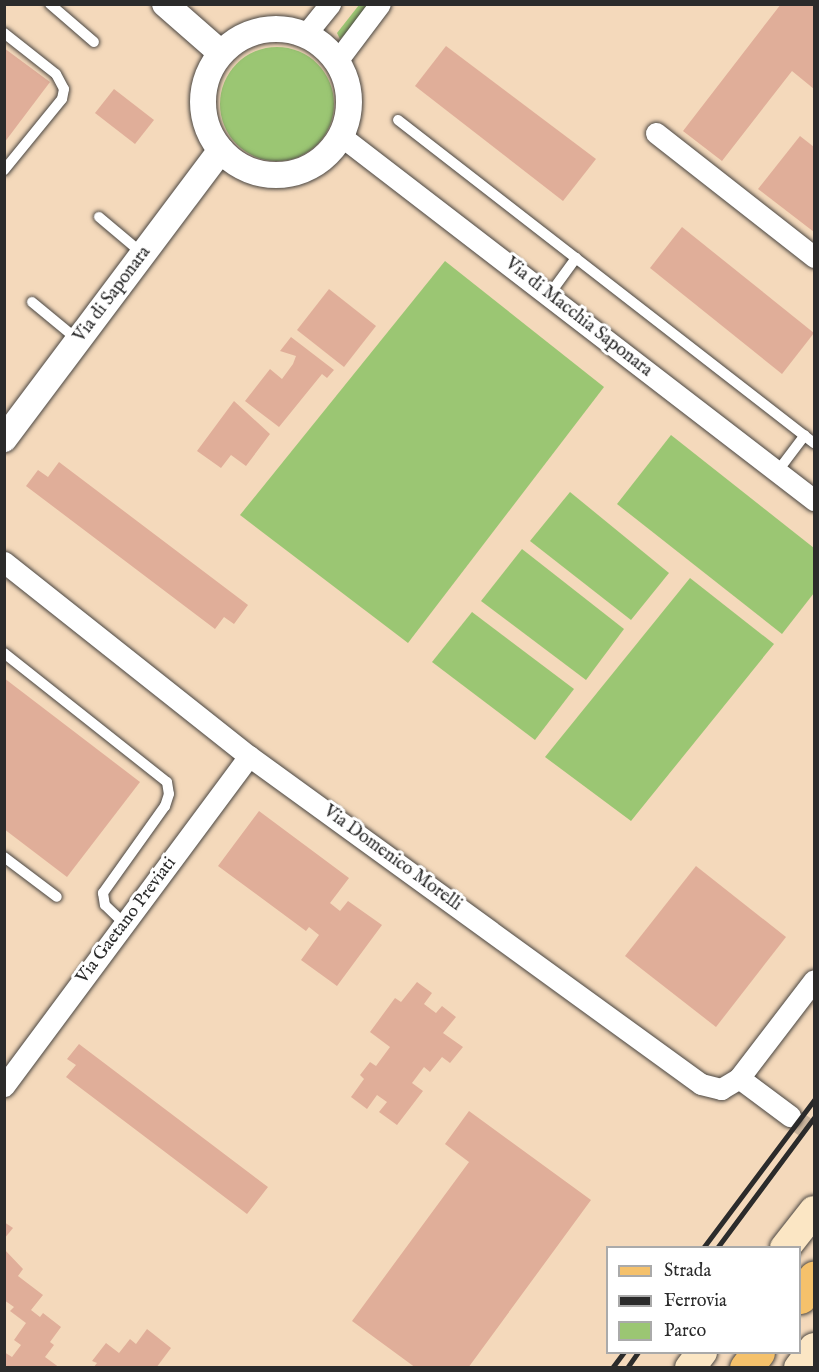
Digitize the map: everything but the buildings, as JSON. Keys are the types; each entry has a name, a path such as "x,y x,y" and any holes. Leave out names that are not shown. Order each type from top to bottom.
{"main road":[{"path":"787,1246 814,1211"},
{"path":"801,1297 814,1278"},
{"path":"799,1368 814,1348"},
{"path":"690,1368 701,1354"},
{"path":"746,1368 757,1354"}],"street":[{"path":"165,4 221,53"},
{"path":"305,35 330,4"},
{"path":"337,61 380,4"},
{"path":"283,29 305,35 337,61 349,98 341,136 327,155 307,168 285,175 261,174 239,165 220,150 209,133 203,112 209,71 221,53 239,39 260,31 283,29"},
{"path":"656,133 814,257"},
{"name":"Via di Macchia Saponara","path":"341,136 814,500"},
{"name":"Via di Saponara","path":"4,439 220,150"},
{"name":"Via Domenico Morelli","path":"4,562 249,756 701,1084 721,1089 739,1078"},
{"name":"Via Gaetano Previati","path":"4,1086 249,756"},
{"path":"790,1116 739,1078 814,980"}],"lane":[{"path":"50,4 94,42"},
{"path":"4,33 57,74 64,89 62,99 4,170"},
{"path":"398,120 814,443"},
{"path":"99,217 143,254"},
{"path":"549,295 576,258"},
{"path":"32,302 79,340"},
{"path":"777,471 805,435"},
{"path":"4,653 160,773 170,788 165,806 102,893 105,905 125,924"},
{"path":"4,857 57,897"}],"green space":[{"path":"359,5 372,5 340,39 337,33"},
{"path":"277,47 299,51 317,64 330,82 334,104 330,126 317,144 299,157 277,161 255,157 237,144 224,126 220,104 224,82 237,64 255,51"},
{"path":"445,261 604,387 408,643 240,515"},
{"path":"671,435 814,548 814,593 782,634 617,504"},
{"path":"570,492 669,573 631,620 530,541"},
{"path":"522,549 624,629 586,680 481,601"},
{"path":"690,578 774,644 631,821 545,757"},
{"path":"472,612 574,689 535,740 432,662"}],"tunnel":[{"path":"790,1116 814,1133"}],"railway":[{"path":"704,1246 814,1100"},
{"path":"718,1246 814,1118"},
{"path":"612,1368 622,1354"},
{"path":"627,1368 637,1354"}]}
